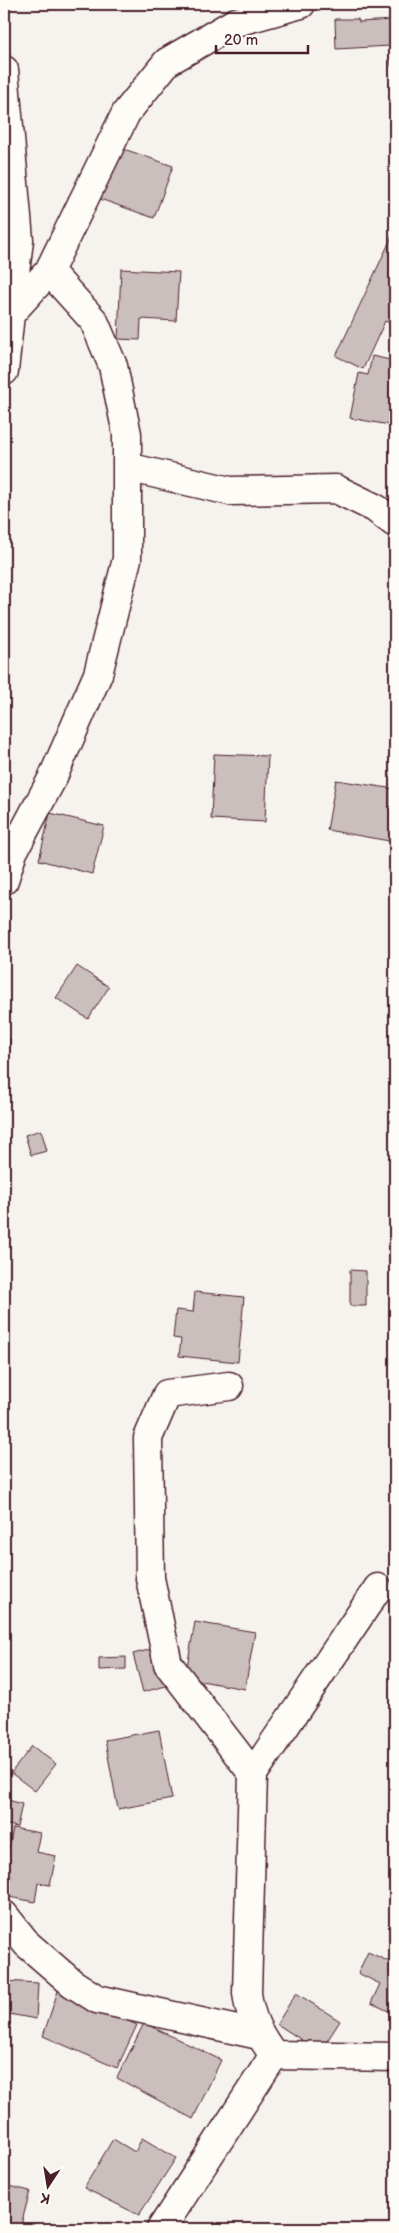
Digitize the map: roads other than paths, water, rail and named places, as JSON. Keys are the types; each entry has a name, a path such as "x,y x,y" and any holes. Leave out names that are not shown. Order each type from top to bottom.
{"street":[{"path":"10,314 49,271 126,113 166,62 236,22 301,4"},
{"path":"4,70 19,240 4,371"},
{"path":"4,880 14,852 52,779 98,674 127,559 127,434 113,366 94,321 49,271"},
{"path":"127,467 230,491 336,489 375,508 395,523"},
{"path":"229,1386 168,1394 148,1438 150,1578 168,1664 253,1774"},
{"path":"266,2045 249,2012 247,1993 253,1774 378,1588"},
{"path":"4,1915 27,1944 72,1983 97,1999 266,2045 395,2057"},
{"path":"161,2229 266,2045"}]}
